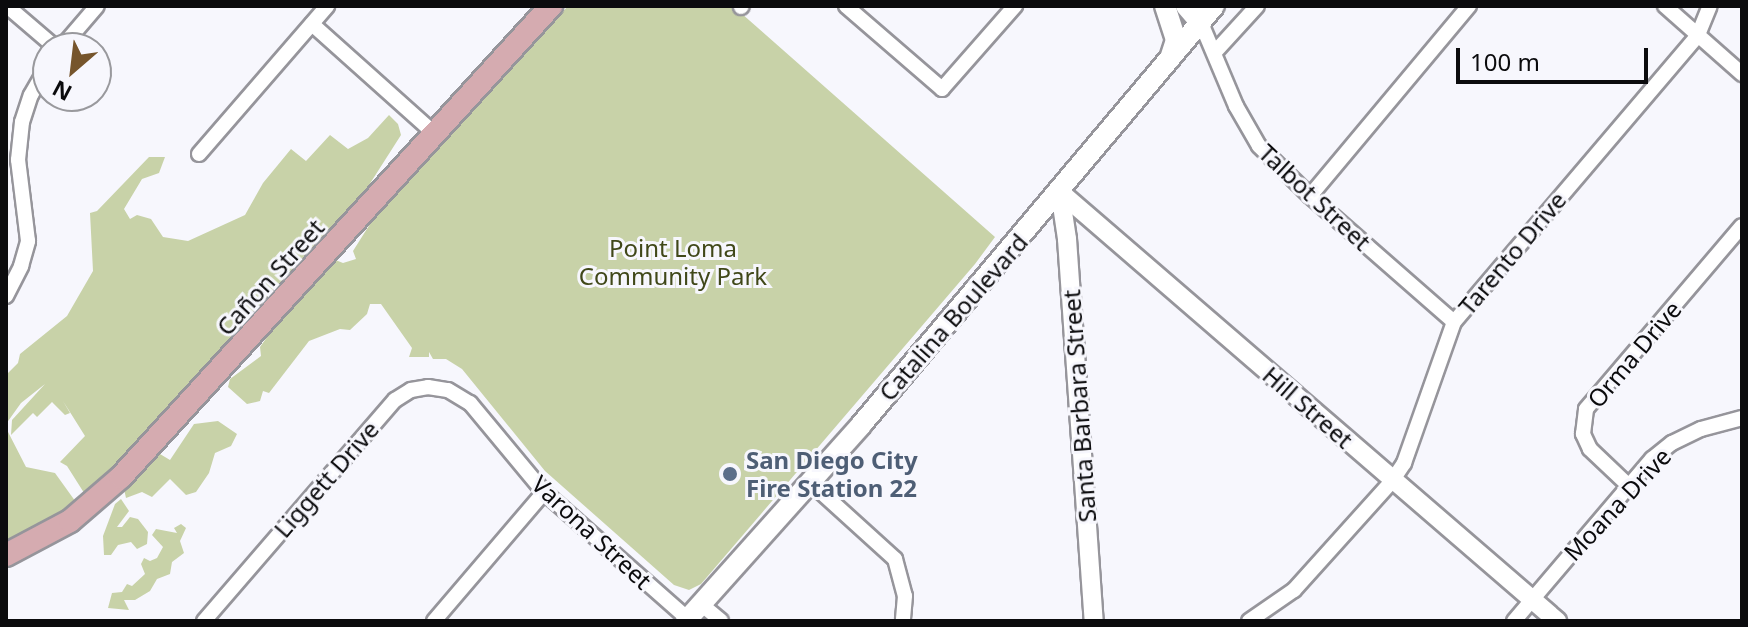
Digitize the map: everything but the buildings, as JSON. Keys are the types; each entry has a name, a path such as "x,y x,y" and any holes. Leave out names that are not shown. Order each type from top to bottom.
{"main road":[{"name":"Cañon Street","path":"6,555 70,521 121,477 551,6"},
{"path":"1165,6 1176,40 1169,62"},
{"name":"Talbot Street","path":"1186,6 1212,11"},
{"name":"Catalina Boulevard","path":"692,615 1060,192 1212,11"}],"street":[{"path":"7,6 39,32"},
{"path":"73,32 97,6"},
{"path":"199,154 327,6"},
{"path":"846,6 942,89 1015,6"},
{"path":"1215,52 1257,6"},
{"path":"1310,196 1469,6"},
{"path":"1665,6 1742,74"},
{"name":"Tarento Drive","path":"1249,621 1294,590 1392,481 1404,463 1454,322 1698,35 1710,6"},
{"name":"Talbot Street","path":"1212,11 1215,52 1236,106 1259,146 1310,196 1454,322"},
{"path":"312,24 435,134"},
{"path":"6,296 18,275 28,241 19,175 20,134 32,93"},
{"name":"Hill Street","path":"1060,192 1557,621"},
{"name":"Santa Barbara Street","path":"1060,192 1067,239 1094,621"},
{"name":"Orma Drive","path":"1629,486 1590,449 1583,434 1586,409 1742,226"},
{"name":"Liggett Drive","path":"204,621 395,400 418,388 433,387 448,390 470,403"},
{"name":"Varona Street","path":"470,403 544,492 692,615 721,621"},
{"name":"Moana Drive","path":"1514,621 1629,486 1672,443 1701,429 1742,418"},
{"path":"810,482 895,559 905,596 903,621"},
{"path":"434,621 544,492"}],"green space":[{"name":"Point Loma Community Park","path":"568,6 733,6 995,237 701,584 689,590 674,585 545,471 462,369 446,359 433,359 429,352 429,357 409,357 412,348 381,304 370,304 367,314 350,330 340,329 309,341 269,393 263,391 260,401 247,404 228,387 230,379 261,356 260,347 277,323 333,259 343,263 356,259 353,251 377,213"},
{"path":"389,115 398,124 401,135 355,207 102,483 86,496 67,466 60,462 85,436 63,401 70,413 65,415 52,402 37,417 33,413 11,435 12,420 45,384 21,403 6,424 6,375 18,363 20,354 67,316 93,271 90,213 97,211 149,157 165,157 159,173 142,179 124,209 130,219 137,215 151,219 163,237 188,241 245,215 263,183 291,149 306,161 330,135 348,149 368,138"},
{"path":"218,421 237,434 231,446 215,453 209,473 196,492 186,495 170,479 152,497 142,492 126,498 124,489 160,454 170,460 194,424"},
{"path":"6,428 26,467 55,473 78,505 6,544"},
{"path":"121,499 129,511 117,527 122,527 130,517 138,519 148,532 147,544 137,549 131,542 118,545 111,555 104,555 103,536 115,504"},
{"path":"181,524 186,528 180,541 184,553 172,562 170,574 157,579 150,591 135,600 124,600 129,610 108,608 112,593 122,592 127,584 132,586 145,574 141,564 144,558 150,561 157,558 163,547 152,535 156,529 177,533 174,528"}],"place":[{"name":"San Diego City Fire Station 22","path":"730,474"}]}
